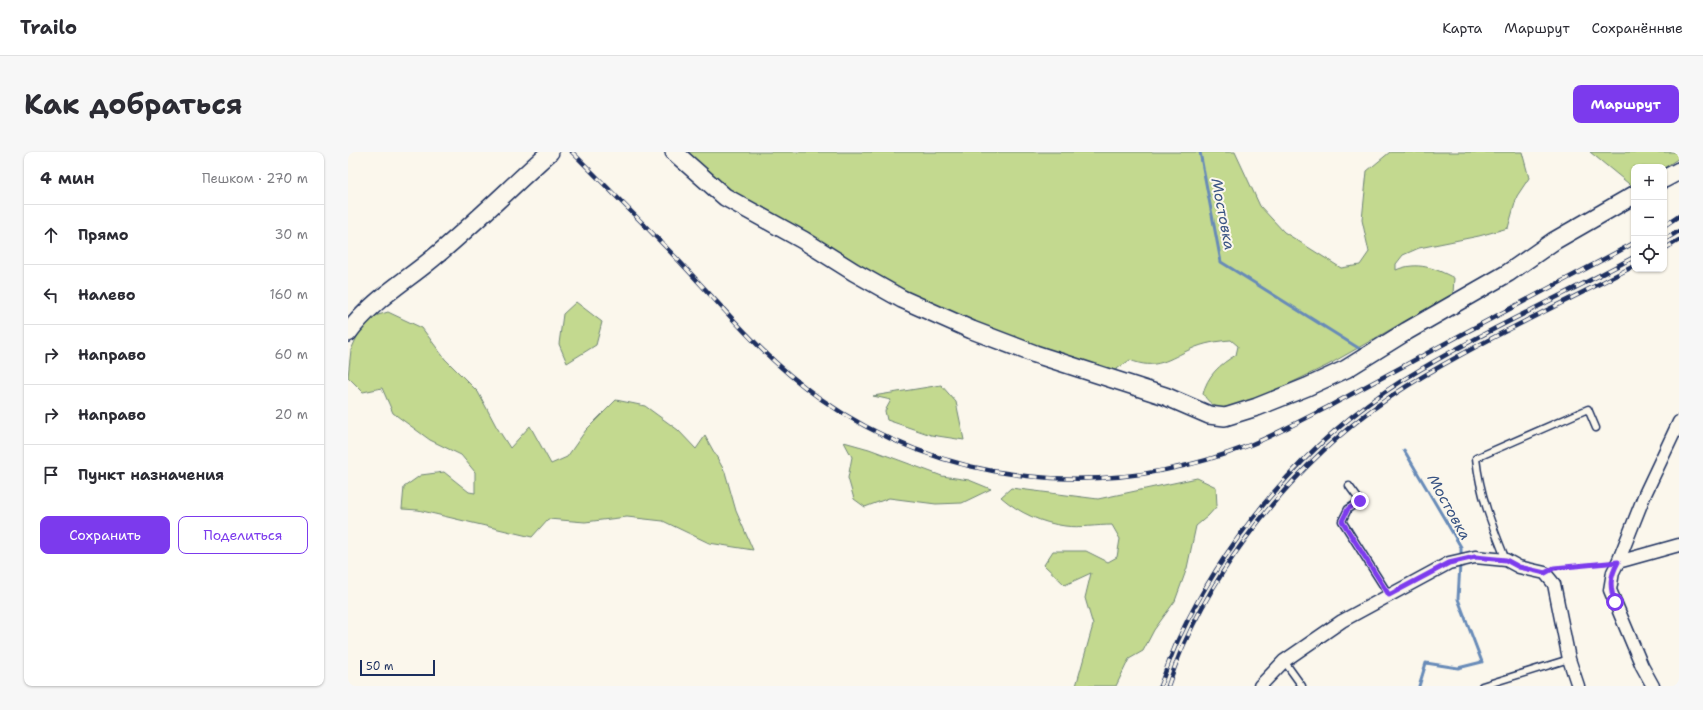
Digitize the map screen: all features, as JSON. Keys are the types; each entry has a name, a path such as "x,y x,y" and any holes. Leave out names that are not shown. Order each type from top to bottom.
{"street":[{"path":"348,333 358,319 432,259 550,152"},
{"path":"674,152 725,197 803,240 854,272 902,299 972,330 1035,354 1165,396 1209,416 1225,416 1257,407 1307,387 1346,369 1407,331 1490,284 1554,241 1631,197"},
{"path":"1667,177 1679,171"},
{"path":"1653,686 1642,666 1610,590 1613,572 1645,494 1679,422"},
{"path":"1618,562 1679,545"},
{"path":"1260,686 1284,661 1342,621 1449,563 1475,557 1506,560 1519,567 1545,573 1554,584 1569,659 1578,686"}],"lane":[{"path":"1506,560 1484,505 1478,482 1476,458 1588,409 1596,428"},
{"path":"1349,486 1360,501 1348,509 1342,521 1389,595"},
{"path":"1482,686 1569,659"},
{"path":"1284,661 1302,686"}],"path":[{"path":"1545,573 1554,568 1618,562"}],"green space":[{"path":"674,152 1235,152 1260,206 1284,232 1341,268 1360,265 1369,252 1362,220 1367,171 1390,152 1522,152 1529,178 1517,196 1508,228 1479,236 1419,248 1403,255 1396,264 1396,270 1404,267 1419,266 1440,271 1454,278 1453,294 1328,365 1235,410 1225,409 1213,405 1203,394 1211,376 1215,371 1236,355 1238,346 1231,340 1201,345 1169,360 1155,364 1139,363 1130,360 1105,377 972,330 803,240"},
{"path":"1590,152 1679,152 1679,158 1667,166 1667,164 1631,164 1631,186"},
{"path":"576,302 602,322 596,345 567,363 559,344 563,314"},
{"path":"388,312 422,328 445,359 478,392 496,426 510,448 530,426 551,464 567,457 586,430 616,400 645,406 678,430 696,449 705,436 725,472 736,511 753,550 709,543 663,521 627,517 585,522 548,519 532,537 418,510 402,509 404,487 421,475 444,472 469,492 475,493 475,472 461,455 430,440 393,413 382,388 363,392 348,377 351,350 365,319"},
{"path":"941,385 956,402 964,440 931,435 887,420 885,411 891,400 873,396"},
{"path":"844,442 869,449 942,476 969,480 991,489 962,503 936,504 889,498 865,507 854,499 848,478 852,457"},
{"path":"1197,478 1216,487 1217,506 1196,526 1187,568 1175,601 1154,630 1143,651 1129,659 1116,686 1076,686 1093,625 1085,598 1091,573 1065,585 1044,565 1053,551 1086,551 1108,562 1117,557 1120,539 1112,525 1071,527 1056,525 1039,520 1015,508 1001,497 1011,488 1098,499"}],"waterway":[{"name":"Мостовка","path":"1200,152 1221,262 1360,349"},
{"name":"Мостовка","path":"1404,450 1461,547 1461,557"},
{"name":"Мостовка","path":"1419,686 1426,663 1458,668 1482,662 1458,599 1460,564"}],"railway":[{"path":"572,152 627,207 780,367 818,397 867,427 919,450 973,467 1028,476 1083,479 1139,474 1195,463 1250,445 1280,432 1328,407 1456,337 1631,245"},
{"path":"1667,224 1679,216"},
{"path":"1667,238 1679,231"},
{"path":"1667,247 1679,240"},
{"path":"1160,686 1178,640 1197,602 1220,564 1272,494 1302,462 1334,432 1367,404 1431,363 1459,347 1631,259"},
{"path":"1168,686 1184,644 1203,606 1225,569 1250,533 1277,499 1307,467 1339,437 1372,410 1407,386 1491,339 1631,268"}],"route":[{"path":"1360,501 1348,509 1342,521 1389,595 1449,563 1475,557 1506,560 1519,567 1545,573 1554,568 1618,562 1613,572 1610,590 1615,602"}]}
